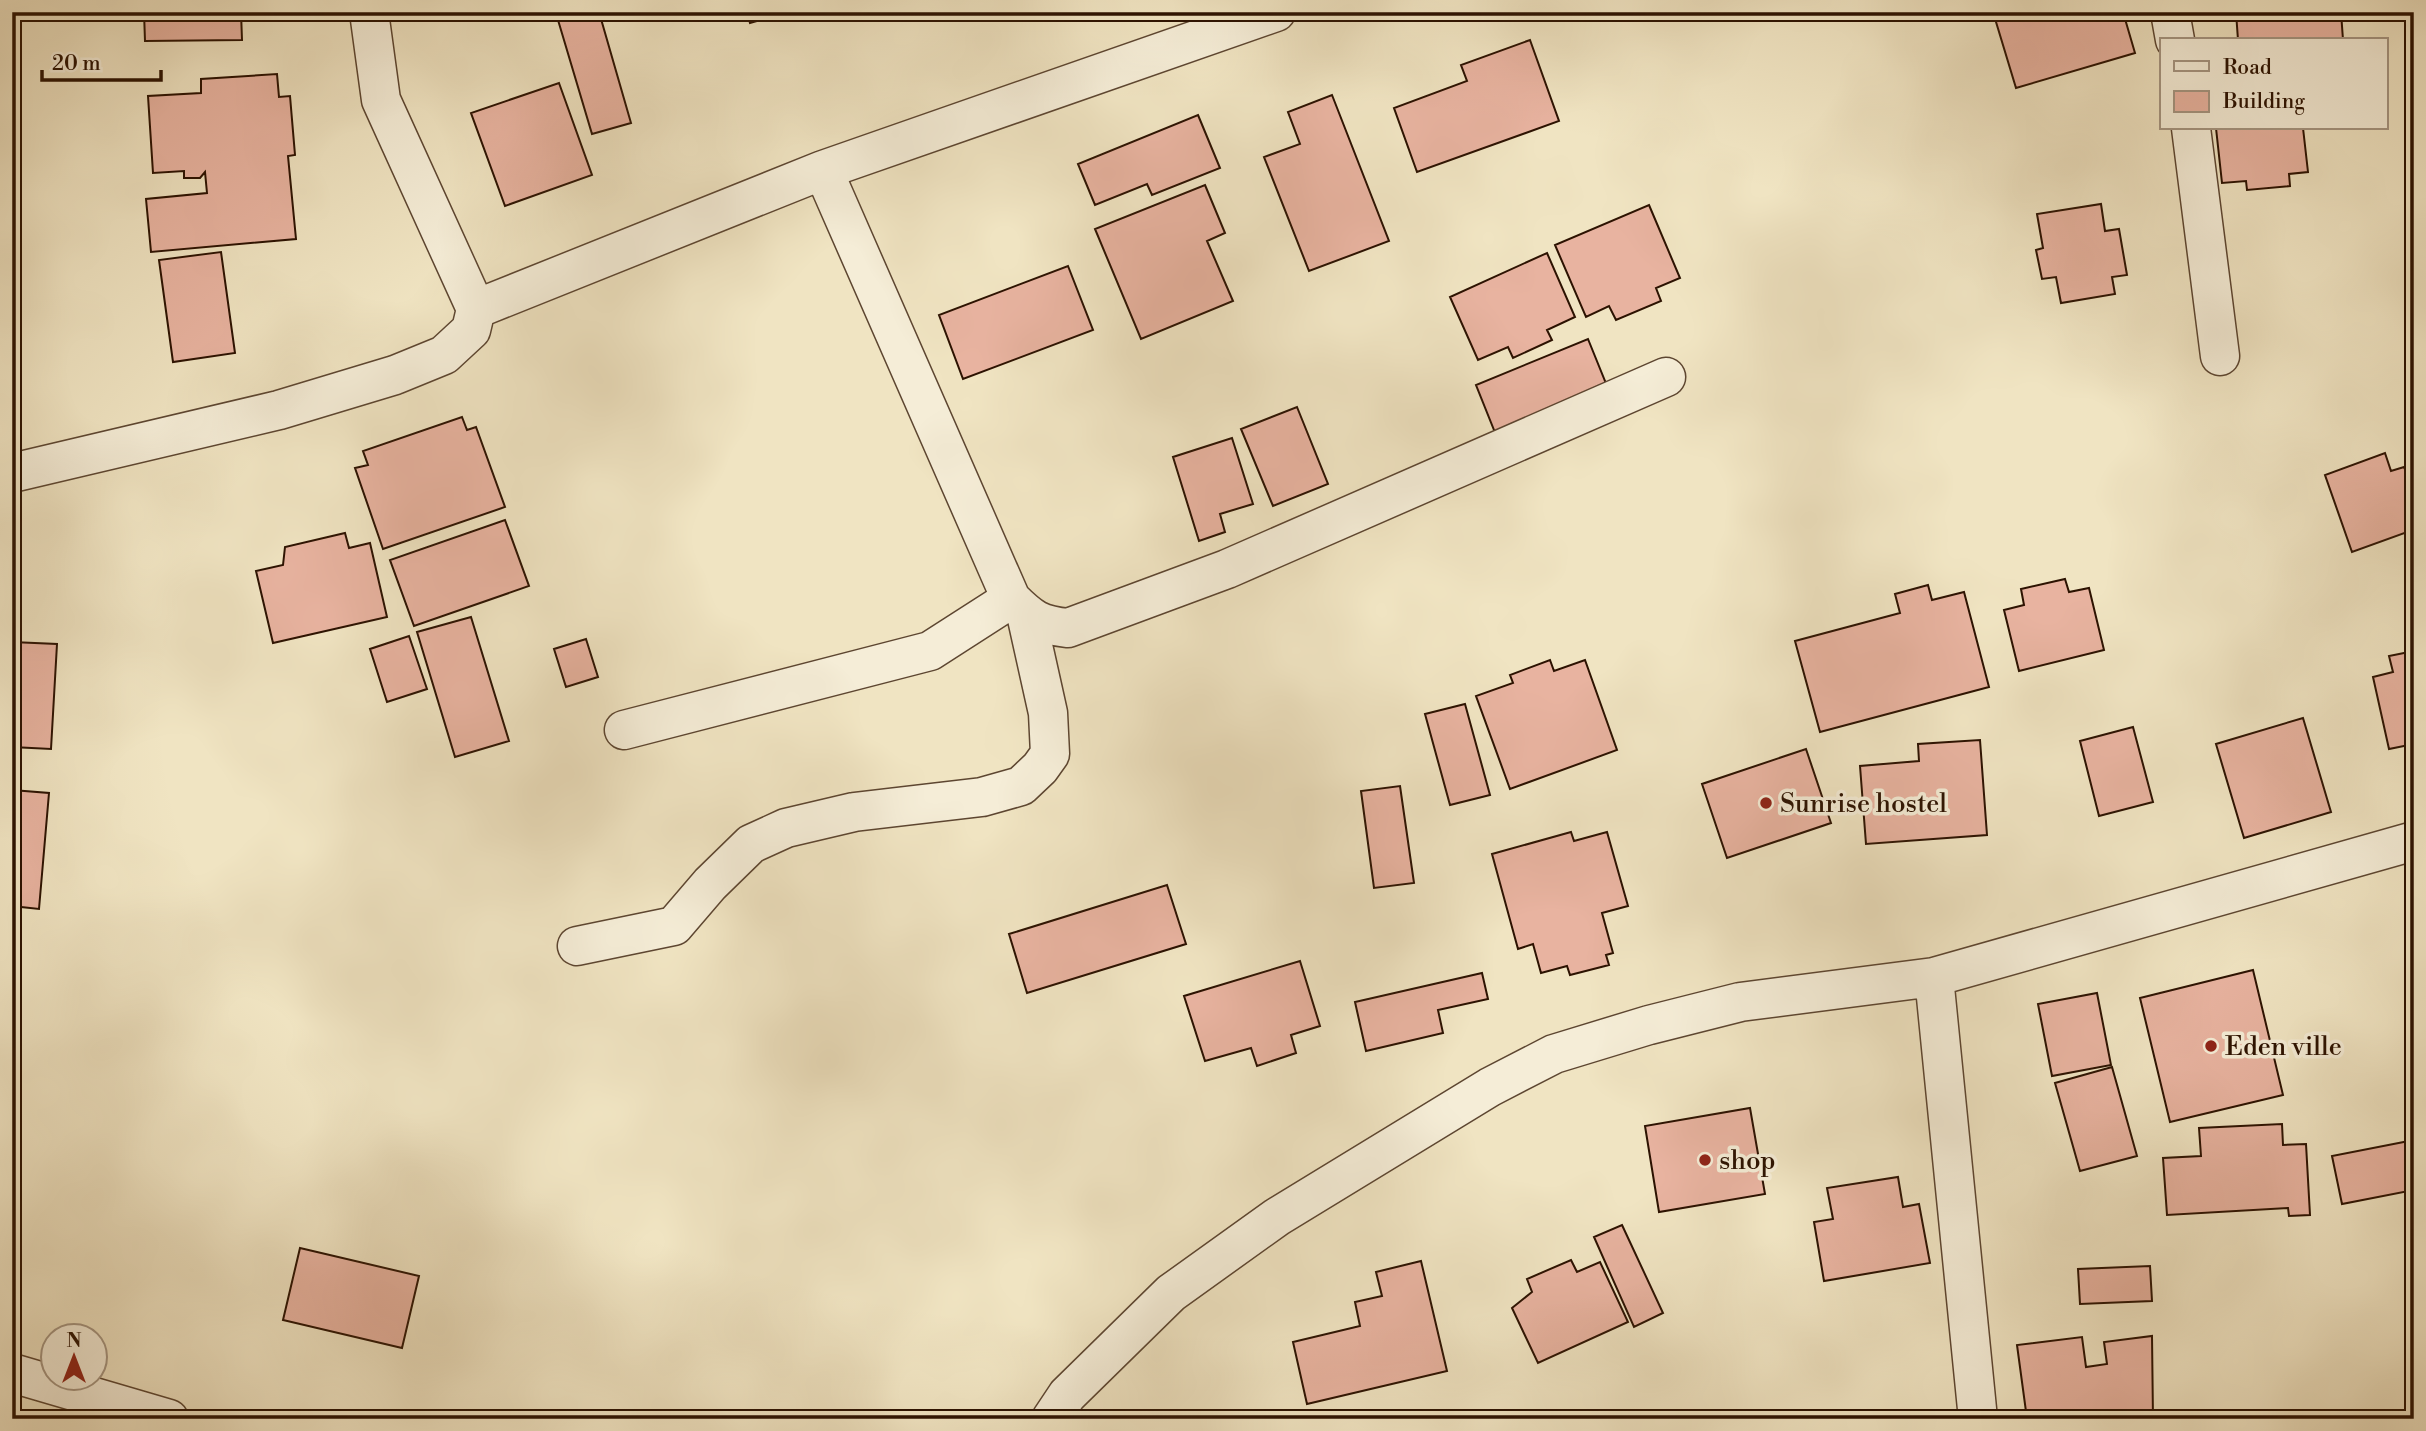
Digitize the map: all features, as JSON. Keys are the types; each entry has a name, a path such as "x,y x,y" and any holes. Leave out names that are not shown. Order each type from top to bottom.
{"street":[{"path":"12,473 279,410 395,376 444,355 471,330 476,309 381,100 369,12"},
{"path":"476,309 823,170 1276,12"},
{"path":"2170,12 2175,38"},
{"path":"2191,130 2220,356"},
{"path":"577,946 674,926 710,884 751,844 786,828 854,812 982,797 1021,786 1050,754 1048,713 1018,606 823,170"},
{"path":"1018,606 1031,619 1049,626 1068,628 1227,569 1666,377"},
{"path":"624,730 930,651 1018,606"},
{"path":"1051,1419 1067,1395 1171,1293 1277,1217 1490,1087 1554,1054 1649,1025 1740,1002 1934,977 2414,841"},
{"path":"1934,977 1978,1419"},
{"path":"12,1373 169,1419"}],"building":[{"path":"144,12 241,12 242,40 145,41"},
{"path":"431,12 465,12 433,19"},
{"path":"588,12 599,12 631,123 592,134 558,20"},
{"path":"747,12 788,12 750,23"},
{"path":"1993,12 2123,12 2135,53 2016,88"},
{"path":"2236,12 2341,12 2343,38 2238,38"},
{"path":"1530,40 1559,121 1417,172 1394,108 1467,81 1461,65"},
{"path":"277,74 279,97 290,96 295,155 288,156 296,239 151,252 146,199 207,193 205,172 200,178 184,178 184,171 153,173 148,96 201,93 201,79"},
{"path":"559,83 592,175 505,206 471,113"},
{"path":"1332,95 1389,241 1309,271 1264,157 1300,144 1288,112"},
{"path":"1198,115 1220,168 1152,195 1147,184 1095,205 1078,164"},
{"path":"2216,130 2303,130 2308,172 2289,174 2290,186 2247,190 2246,181 2222,183"},
{"path":"1205,185 1225,233 1207,241 1233,301 1141,339 1095,229"},
{"path":"2101,204 2105,231 2119,229 2127,275 2112,277 2115,294 2061,303 2056,277 2042,279 2036,250 2043,248 2037,214"},
{"path":"1649,205 1680,278 1656,288 1661,301 1616,320 1609,306 1586,317 1555,245"},
{"path":"221,252 235,353 173,362 159,260"},
{"path":"1547,253 1575,317 1547,330 1552,340 1513,358 1508,347 1478,360 1450,297"},
{"path":"1068,266 1093,330 963,379 939,315"},
{"path":"1588,339 1609,391 1496,435 1476,385"},
{"path":"1297,407 1328,484 1273,506 1241,429"},
{"path":"462,417 467,430 476,427 505,507 383,549 355,468 368,465 363,451"},
{"path":"1232,438 1253,504 1220,514 1225,532 1199,541 1173,457"},
{"path":"2385,453 2391,471 2404,467 2414,492 2414,508 2406,511 2413,530 2352,552 2325,475"},
{"path":"505,520 529,586 414,626 390,560"},
{"path":"345,533 349,548 370,543 387,617 273,643 256,571 283,565 285,547"},
{"path":"2065,579 2069,592 2089,588 2104,650 2019,671 2004,610 2024,605 2021,589"},
{"path":"1928,585 1932,600 1964,592 1989,687 1820,732 1795,641 1900,613 1895,594"},
{"path":"471,617 509,741 455,757 417,632"},
{"path":"409,636 427,689 387,702 370,649"},
{"path":"586,639 598,677 566,687 554,649"},
{"path":"12,642 57,644 51,749 12,747"},
{"path":"2414,651 2414,744 2389,749 2373,677 2393,672 2389,656"},
{"path":"1550,660 1554,671 1585,660 1617,750 1510,789 1476,696 1513,683 1510,675"},
{"path":"1465,704 1490,795 1450,805 1425,714"},
{"path":"2303,718 2331,812 2244,838 2216,744"},
{"path":"2133,727 2153,802 2099,816 2080,741"},
{"path":"1980,740 1987,835 1866,844 1860,766 1919,761 1918,744"},
{"name":"Sunrise hostel","path":"1806,749 1831,823 1727,858 1702,784"},
{"path":"1400,786 1414,883 1374,888 1361,791"},
{"path":"12,790 49,793 39,909 12,906"},
{"path":"1571,832 1574,841 1607,832 1628,906 1602,913 1613,953 1606,955 1609,965 1570,975 1567,966 1541,973 1533,944 1518,949 1492,854"},
{"path":"1167,885 1186,944 1027,993 1009,934"},
{"path":"1300,961 1320,1026 1291,1035 1296,1053 1257,1066 1251,1048 1205,1061 1184,996"},
{"name":"Eden ville","path":"2253,970 2283,1095 2170,1122 2140,998"},
{"path":"1482,973 1488,999 1438,1010 1443,1033 1366,1051 1355,1002"},
{"path":"2097,993 2111,1065 2052,1076 2038,1004"},
{"path":"2112,1067 2137,1156 2080,1171 2055,1083"},
{"name":"shop","path":"1750,1108 1765,1194 1659,1212 1645,1126"},
{"path":"2282,1124 2283,1145 2306,1144 2310,1215 2289,1216 2288,1208 2167,1215 2163,1158 2201,1156 2199,1128"},
{"path":"2414,1140 2414,1190 2342,1204 2332,1156"},
{"path":"1898,1177 1903,1207 1919,1204 1930,1263 1824,1281 1814,1222 1833,1219 1827,1188"},
{"path":"1622,1225 1663,1313 1634,1327 1594,1237"},
{"path":"300,1248 419,1276 402,1348 283,1320"},
{"path":"1571,1260 1577,1272 1600,1262 1628,1322 1538,1363 1512,1308 1532,1292 1527,1279"},
{"path":"1421,1261 1447,1371 1307,1404 1293,1342 1360,1326 1355,1302 1382,1296 1376,1272"},
{"path":"2150,1266 2152,1301 2080,1304 2078,1269"},
{"path":"2152,1336 2153,1419 2027,1419 2017,1345 2082,1337 2086,1367 2107,1364 2104,1342"}],"place":[{"name":"Sunrise hostel","path":"1766,803"},
{"name":"Eden ville","path":"2211,1046"},
{"name":"shop","path":"1705,1160"}]}
